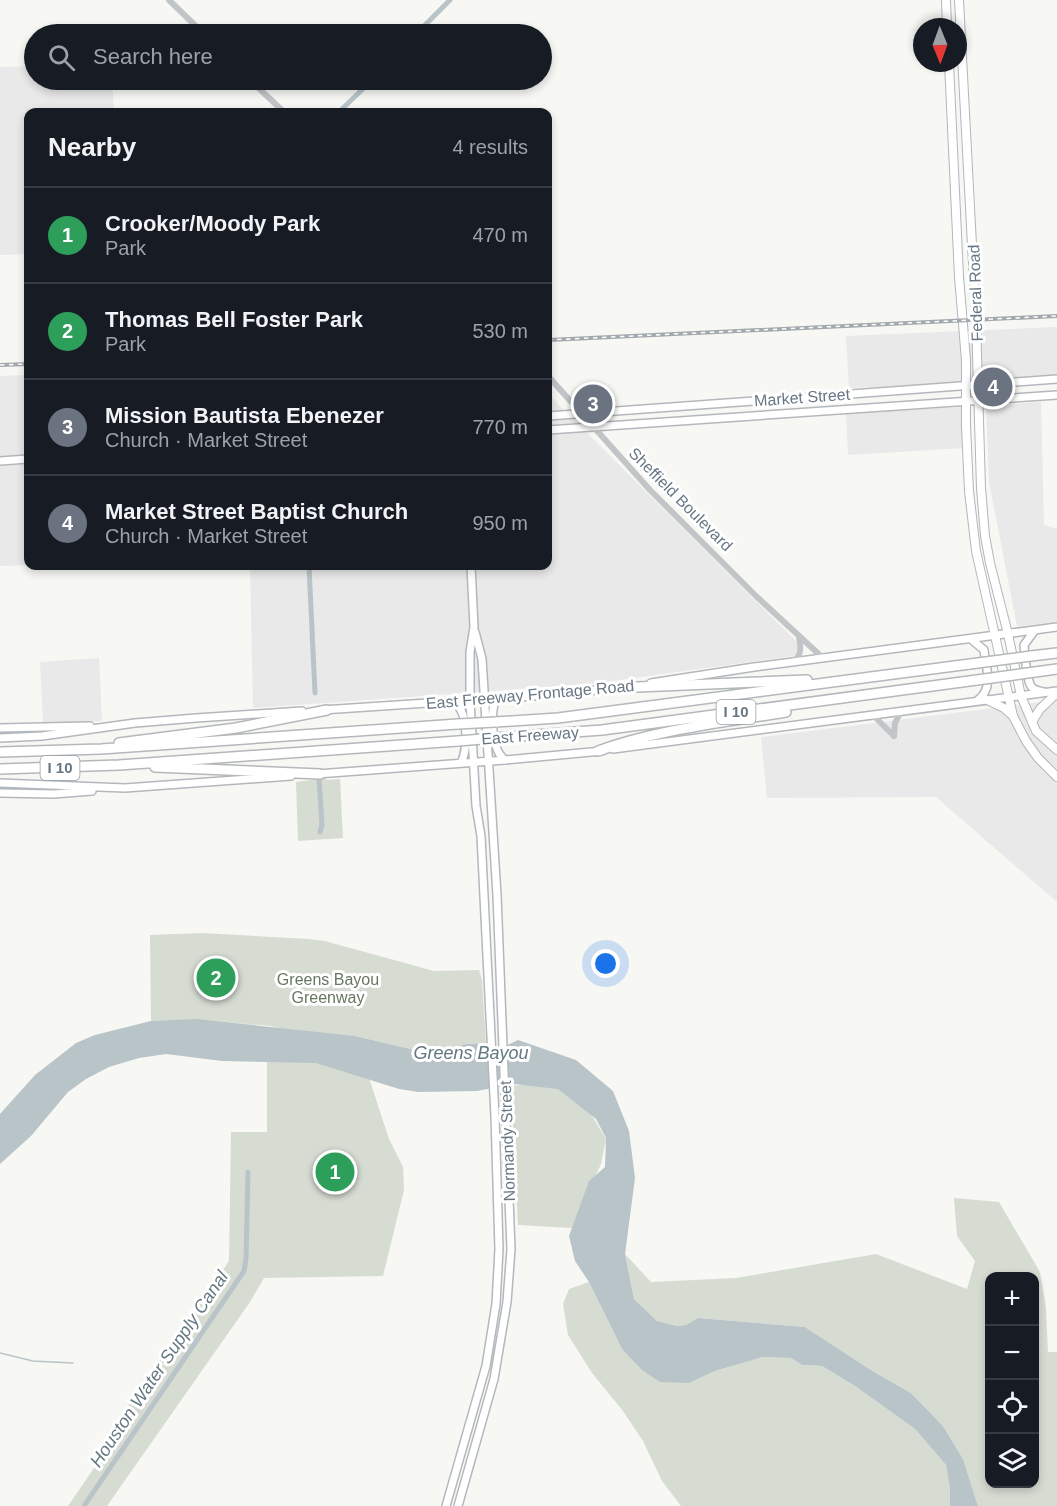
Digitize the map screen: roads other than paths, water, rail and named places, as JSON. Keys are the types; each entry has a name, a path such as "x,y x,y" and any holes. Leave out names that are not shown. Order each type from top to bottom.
{"highway":[{"name":"East Freeway","path":"0,752 80,750 558,718 1057,652"},
{"name":"East Freeway","path":"0,769 119,765 602,730 1057,669"},
{"path":"613,688 863,678"},
{"path":"598,751 663,734 894,692"},
{"path":"80,750 143,738 236,728 327,710"},
{"path":"119,765 320,774"}],"main road":[{"path":"946,0 947,18"},
{"name":"Federal Road","path":"959,0 985,536 1020,696 1036,731 1057,750"},
{"name":"Federal Road","path":"949,72 958,277 967,386 967,437 972,520 976,551 1013,716 1019,731 1038,758 1056,773"},
{"path":"955,213 971,212"},
{"path":"958,277 974,276"},
{"name":"Market Street","path":"552,416 1057,379"},
{"name":"Market Street","path":"552,430 1057,395"},
{"path":"0,461 24,459"},
{"name":"Normandy Street","path":"458,1506 494,1379 507,1302 511,1249 497,895 482,659 474,627 471,570"},
{"name":"Normandy Street","path":"446,1506 486,1366 496,1304 499,1249 481,836 476,806 470,700 470,652 474,627"},
{"name":"East Freeway Frontage Road","path":"0,738 42,736 135,723 549,696 1057,627"},
{"path":"1035,630 1024,645 1029,681 1034,689 1046,693"},
{"path":"971,639 984,650 988,685 985,695 976,702"},
{"path":"0,794 54,794 488,762 598,751 1057,692"},
{"path":"1032,722 1040,709 1057,692"},
{"path":"496,698 492,711 495,747 501,758 505,760"},
{"path":"987,700 1004,708 1013,716"},
{"path":"451,702 458,705 464,714 466,748 461,763"},
{"path":"0,728 135,723"},
{"path":"1019,731 1036,731"},
{"path":"0,783 125,788"},
{"path":"454,1475 466,1479"}],"street":[{"path":"169,0 194,24"},
{"path":"261,90 280,108"},
{"name":"Sheffield Boulevard","path":"552,381 650,490 823,658"},
{"path":"793,662 799,657 801,650 799,637"},
{"path":"873,715 894,736 895,723 901,711"}],"water":[{"name":"Greens Bayou","path":"197,1019 355,1036 428,1053 466,1044 486,1043 495,1051 518,1040 576,1060 613,1091 629,1131 635,1178 625,1254 634,1299 657,1321 677,1326 686,1325 698,1318 805,1327 911,1393 943,1426 963,1459 978,1506 950,1506 946,1465 915,1429 855,1386 822,1366 802,1365 791,1358 763,1357 715,1371 689,1383 660,1382 642,1370 622,1349 589,1282 575,1261 569,1236 589,1181 605,1167 606,1138 596,1119 558,1089 513,1084 477,1091 418,1092 399,1089 316,1063 222,1061 166,1054 139,1058 109,1067 86,1079 68,1092 31,1136 0,1164 0,1114 35,1075 76,1043 95,1035 151,1021"}],"waterway":[{"name":"Houston Water Supply Canal","path":"426,24 450,0"},
{"name":"Houston Water Supply Canal","path":"343,108 362,90"},
{"name":"Houston Water Supply Canal","path":"309,570 315,693"},
{"name":"Houston Water Supply Canal","path":"319,778 322,825 320,832"},
{"name":"Houston Water Supply Canal","path":"84,1506 244,1271 248,1172"},
{"path":"0,1353 33,1361 73,1363"}],"railway":[{"path":"552,340 1057,316"},
{"path":"0,365 24,364"}],"place":[{"name":"Market Street Baptist Church","path":"993,387"},
{"name":"Mission Bautista Ebenezer","path":"593,404"},
{"name":"Thomas Bell Foster Park","path":"216,978"},
{"name":"Crooker/Moody Park","path":"335,1172"}],"park label":[{"name":"Greens Bayou Greenway","path":"328,988"}]}
